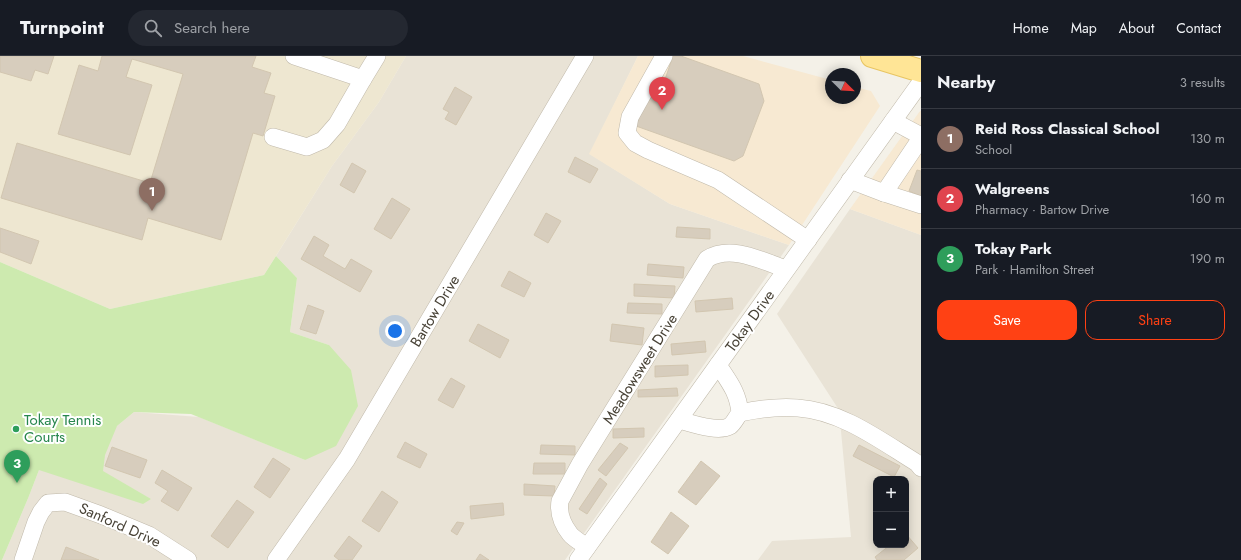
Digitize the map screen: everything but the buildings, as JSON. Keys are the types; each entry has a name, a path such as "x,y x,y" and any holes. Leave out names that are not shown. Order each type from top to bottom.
{"main road":[{"path":"872,56 921,71"}],"street":[{"path":"294,56 363,79"},
{"path":"273,137 307,147 323,140 337,124 377,56"},
{"name":"Bartow Drive","path":"276,560 347,459 585,56"},
{"path":"664,56 630,117 627,133 635,143 648,150 718,180 808,240"},
{"name":"Tokay Drive","path":"583,554 921,82"},
{"path":"884,193 921,137 893,121"},
{"path":"850,180 921,205"},
{"name":"Meadowsweet Drive","path":"583,554 570,535 560,515 560,501 580,464 708,260 714,255 725,252 741,254 786,269"},
{"path":"718,365 734,390 739,401 740,413"},
{"path":"679,420 709,427 722,428 730,425 740,413 772,407 799,408 829,414 855,426 917,463 921,468"},
{"name":"Sanford Drive","path":"23,560 41,512 48,503 65,502 149,535 188,560"}],"shaded area":[{"path":"0,56 406,56 379,102 332,166 264,275 110,309 0,262"},
{"path":"406,56 638,56 590,154 670,204 789,245 565,560 2,560 39,470 117,426 134,412 199,417 305,460 329,345 290,332 297,278 276,256 332,166 379,102"},
{"path":"638,56 743,56 825,78 825,104 861,104 861,88 871,91 880,106 789,245 670,204 589,154"},
{"path":"921,111 921,235 850,209"},
{"path":"850,209 921,235 921,560 758,560 772,541 851,537 839,410 777,314"}],"green space":[{"path":"276,256 297,278 290,332 329,345 351,370 358,406 336,446 305,460 191,414 134,412 117,426 105,455 103,471 151,499 143,504 39,470 2,560 0,560 0,262 110,309 264,275"}],"place":[{"name":"Walgreens","path":"662,110"},
{"name":"Reid Ross Classical School","path":"152,211"},
{"name":"Tokay Tennis Courts","path":"16,429"},
{"name":"Tokay Park","path":"17,483"}]}
